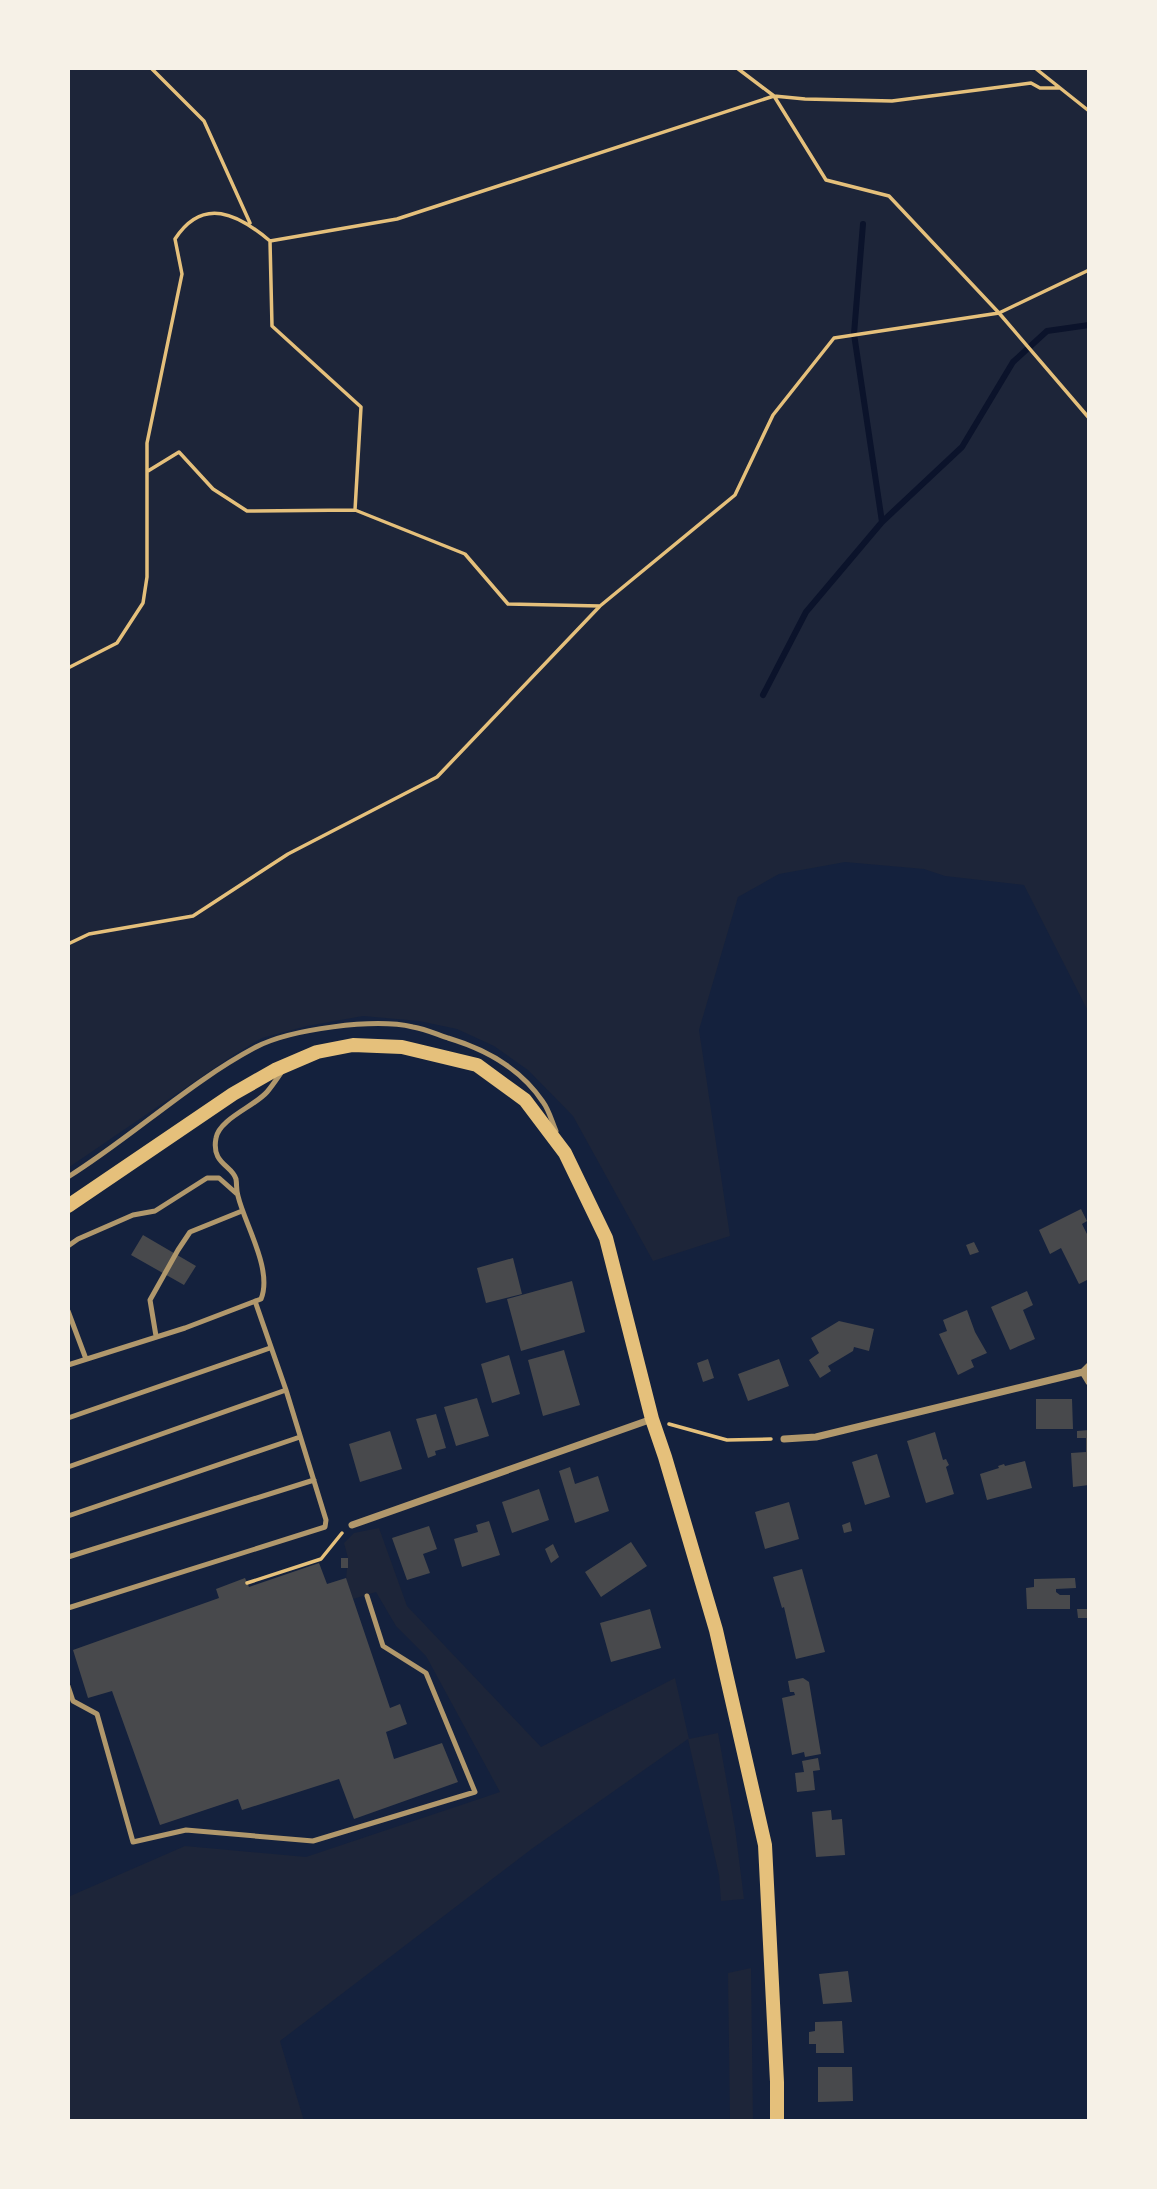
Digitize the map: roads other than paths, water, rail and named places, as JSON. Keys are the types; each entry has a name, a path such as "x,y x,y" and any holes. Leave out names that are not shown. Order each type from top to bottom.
{"main road":[{"path":"68,1206 233,1094 317,1052 353,1045 402,1047 477,1065 525,1100 565,1153 607,1238 652,1419 716,1630 765,1845 777,2121"}],"street":[{"path":"784,1439 816,1437 1086,1369 1089,1382"},
{"path":"352,1525 652,1419"}],"lane":[{"path":"68,1177 98,1159 195,1087 258,1046 300,1033 348,1024 411,1026 468,1044 513,1068 544,1102 565,1153"},
{"path":"68,1365 261,1299 266,1287 263,1270 242,1211 236,1179 233,1173 222,1166 216,1153 216,1137 222,1127 266,1094 287,1065"},
{"path":"98,1159 104,1166"},
{"path":"68,1246 133,1215 155,1211 207,1178 219,1178 237,1194"},
{"path":"156,1336 150,1300 177,1250 190,1232 242,1211"},
{"path":"68,1608 325,1527 326,1520 314,1480 255,1301"},
{"path":"68,1311 86,1359"},
{"path":"68,1418 270,1348"},
{"path":"68,1466 286,1390"},
{"path":"68,1517 300,1437"},
{"path":"68,1557 314,1480"},
{"path":"68,1686 73,1701 97,1714 133,1842 186,1830 313,1841 475,1792 426,1673 383,1646 367,1596"}],"waterway":[{"path":"763,695 806,612 882,522 854,334 863,224"},
{"path":"882,522 962,447 1013,362 1047,331 1089,325"}]}
